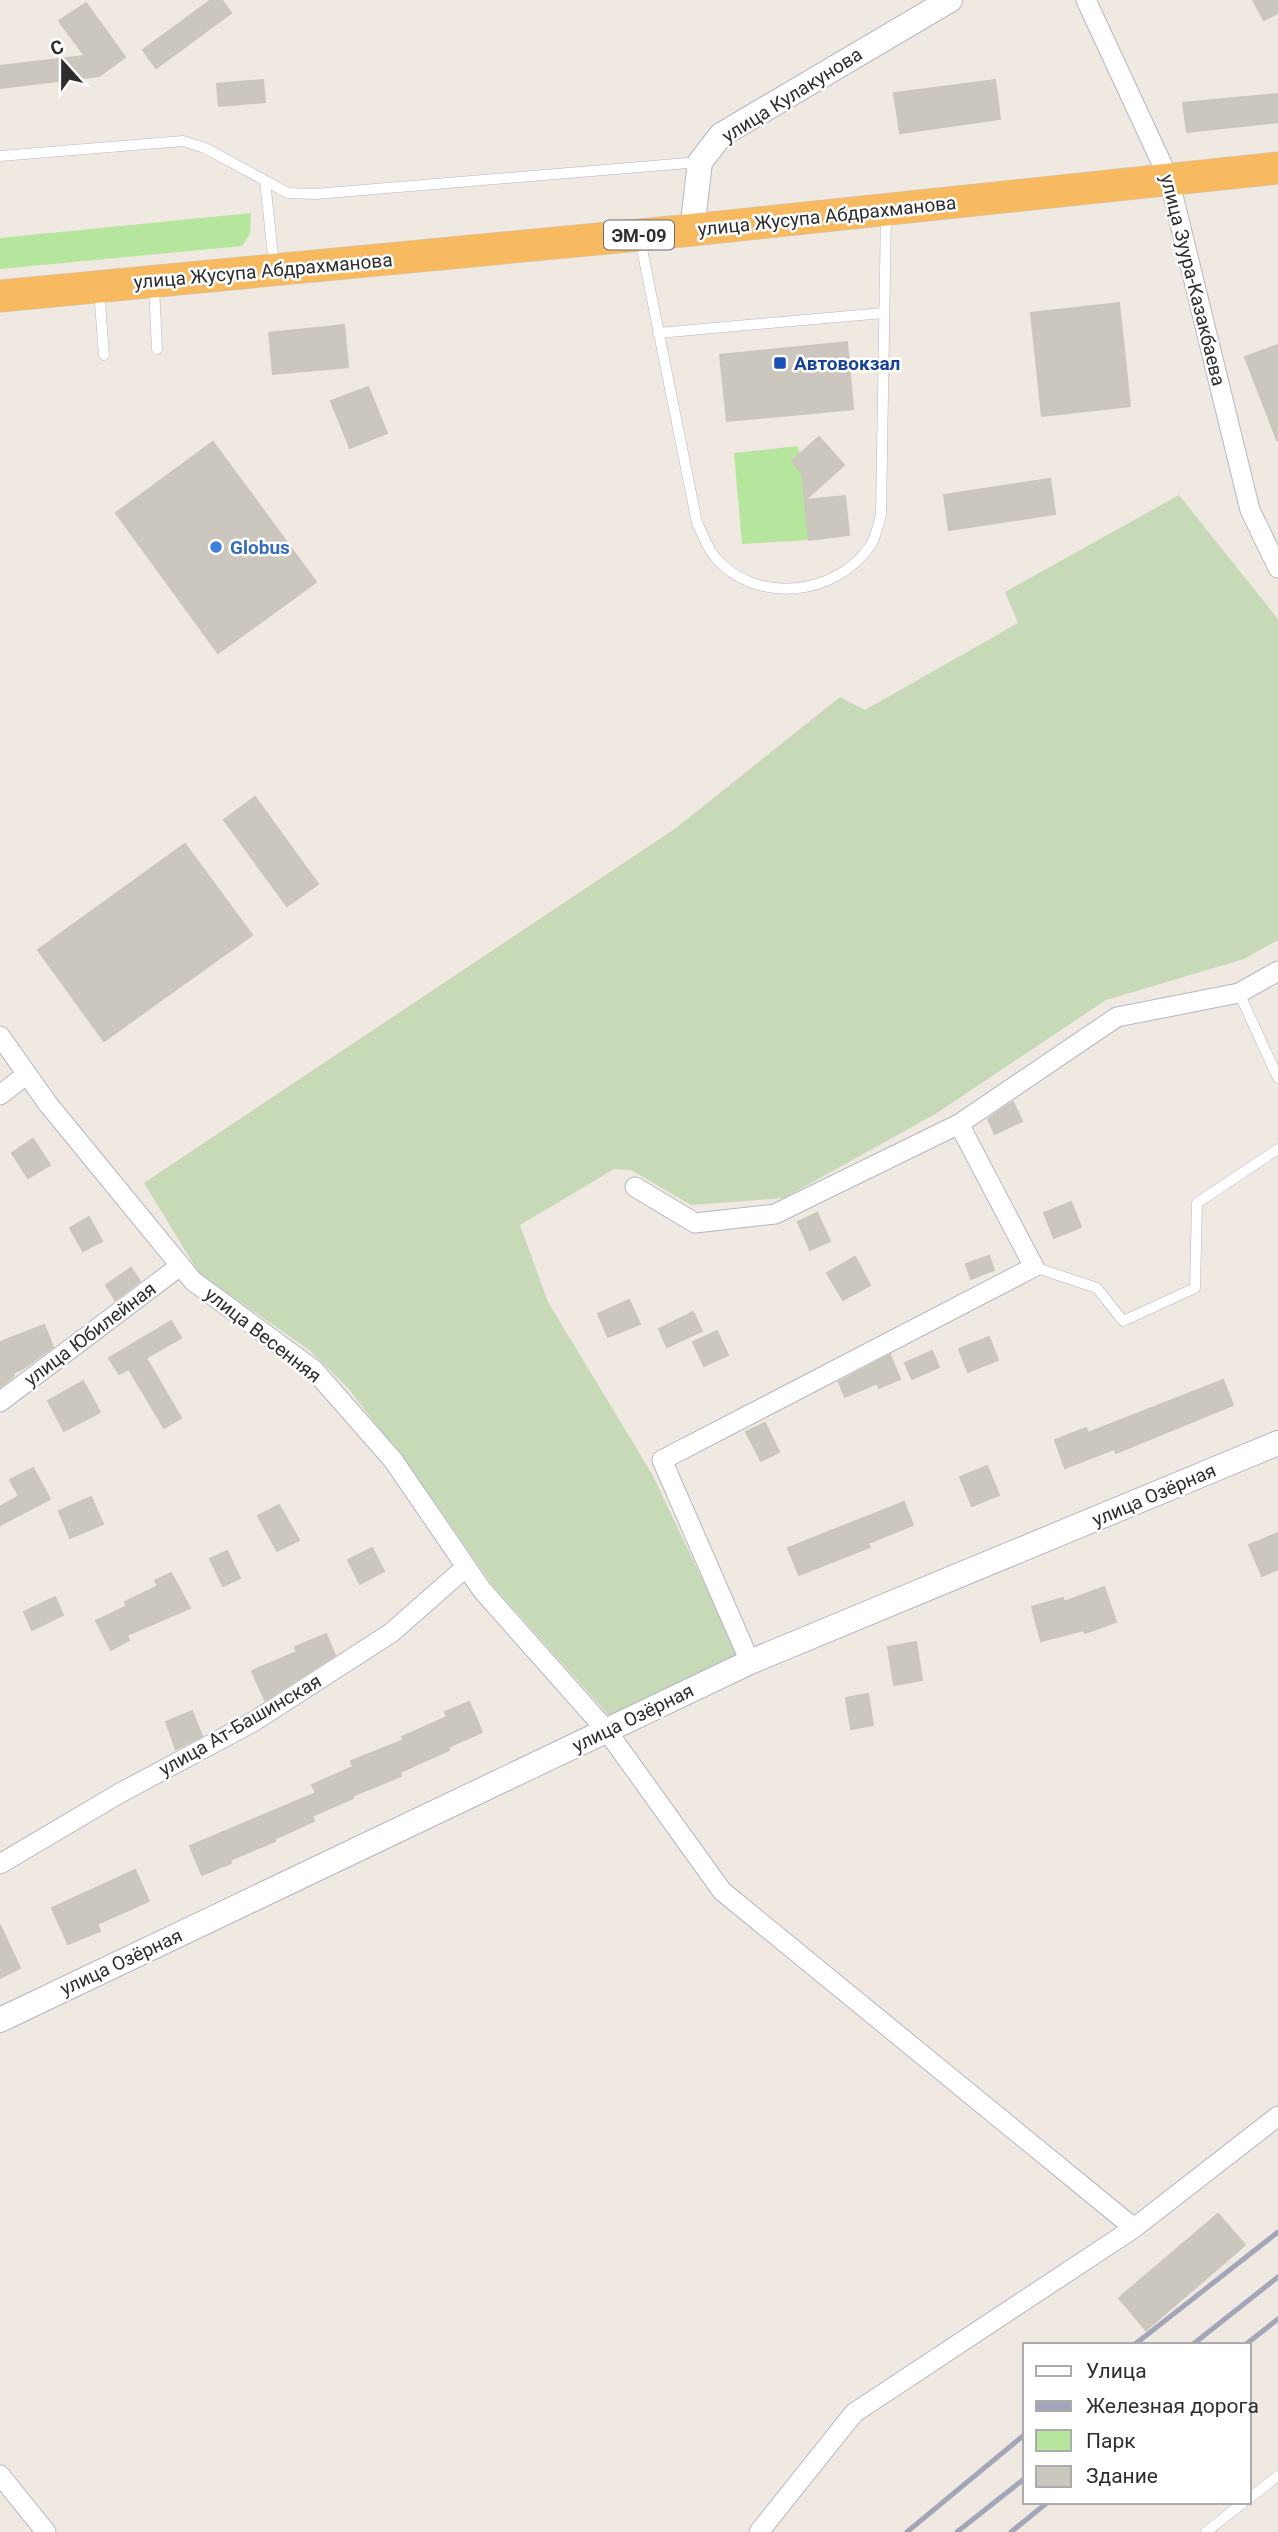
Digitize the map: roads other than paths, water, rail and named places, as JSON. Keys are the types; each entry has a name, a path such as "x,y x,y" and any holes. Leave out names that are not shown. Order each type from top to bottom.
{"highway":[{"name":"улица Жусупа Абдрахманова","path":"0,296 887,211 1278,168"}],"street":[{"name":"улица Кулакунова","path":"700,162 721,135 950,0"},
{"name":"улица Зуура-Казакбаева","path":"1086,0 1169,179 1250,510 1278,568"},
{"path":"692,230 700,162"},
{"path":"635,1187 695,1223 775,1214 959,1124 1117,1017 1239,993 1278,971"},
{"name":"улица Весенняя","path":"0,1036 48,1104 193,1282 314,1370 393,1460 482,1590 607,1731 722,1891 1134,2228"},
{"path":"0,1095 27,1074"},
{"path":"750,1662 662,1460 1034,1267 959,1124"},
{"name":"улица Юбилейная","path":"0,1402 180,1266"},
{"name":"улица Озёрная","path":"0,2020 750,1662 1278,1443"},
{"name":"улица Ат-Башинская","path":"0,1864 120,1793 253,1722 391,1633 466,1567"},
{"path":"759,2532 854,2413 1134,2228 1278,2116"},
{"path":"0,2475 46,2532"}],"lane":[{"path":"0,156 183,141 205,148 288,193 315,194 700,162"},
{"path":"265,180 275,270"},
{"path":"639,235 697,523 715,556 738,576 766,587 796,589 825,582 851,567 871,544 881,515 887,211"},
{"path":"153,281 157,349"},
{"path":"99,286 104,355"},
{"path":"658,333 884,313"},
{"path":"1239,993 1278,1077"},
{"path":"1034,1267 1097,1289 1123,1321 1195,1288 1197,1203 1278,1149"},
{"path":"1250,2497 1278,2476"},
{"path":"1206,2532 1241,2504"}],"railway":[{"path":"1137,2343 1278,2232"},
{"path":"1195,2343 1278,2277"},
{"path":"1248,2343 1278,2319"},
{"path":"907,2532 1023,2436"},
{"path":"957,2532 1023,2480"},
{"path":"1011,2532 1046,2504"}],"place":[{"name":"Автовокзал","path":"780,363"},
{"name":"Globus","path":"216,547"}]}
